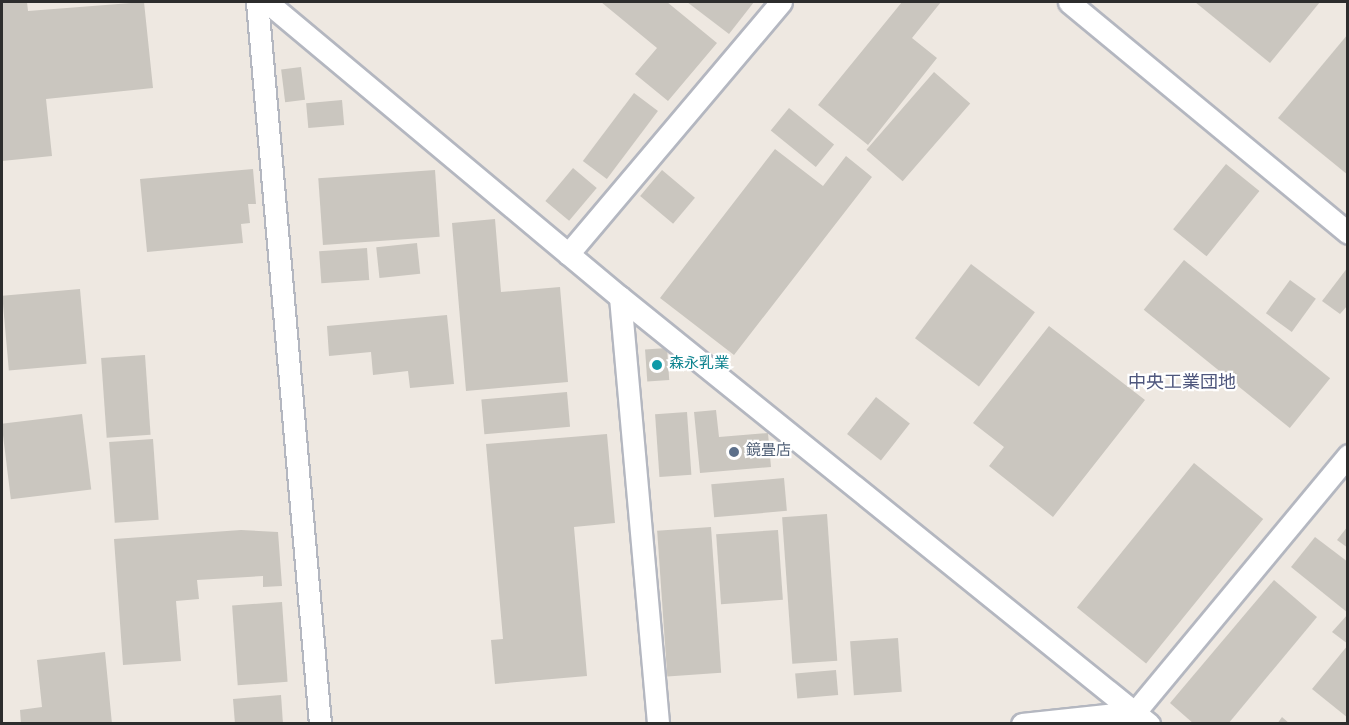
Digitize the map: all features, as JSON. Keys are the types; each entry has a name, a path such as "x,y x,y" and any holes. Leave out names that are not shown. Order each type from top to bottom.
{"street":[{"path":"257,2 320,723"},
{"path":"267,2 620,297 1142,718"},
{"path":"568,254 781,2"},
{"path":"1068,2 1347,233"},
{"path":"620,297 658,723"},
{"path":"1022,723 1142,718 1347,455"}],"building":[{"path":"2,2 27,2 28,11 144,2 153,88 46,99 52,156 2,161"},
{"path":"601,2 667,2 717,43 668,101 635,74 657,48"},
{"path":"687,2 754,2 729,34"},
{"path":"902,2 941,2 912,38 937,58 868,145 818,105"},
{"path":"1195,2 1320,2 1270,63"},
{"path":"1348,34 1348,175 1278,118"},
{"path":"301,67 305,100 285,102 281,69"},
{"path":"934,72 970,103 903,181 866,150"},
{"path":"634,93 658,111 607,179 583,161"},
{"path":"342,100 344,125 308,128 306,103"},
{"path":"789,108 834,145 816,167 771,131"},
{"path":"775,149 823,186 846,156 872,177 734,355 660,298"},
{"path":"1226,164 1259,191 1207,256 1173,229"},
{"path":"573,168 597,188 569,221 545,201"},
{"path":"253,169 256,204 248,204 250,223 241,224 243,243 147,252 140,179"},
{"path":"435,170 440,237 323,245 318,178"},
{"path":"662,170 695,198 673,224 640,196"},
{"path":"495,219 501,292 560,287 568,382 466,391 452,223"},
{"path":"417,243 420,274 379,278 376,247"},
{"path":"367,248 369,280 321,283 319,251"},
{"path":"1184,260 1330,378 1290,428 1144,310"},
{"path":"971,264 1035,312 979,386 915,338"},
{"path":"1348,267 1348,305 1340,314 1322,301"},
{"path":"1290,280 1316,299 1292,332 1266,313"},
{"path":"80,289 87,364 9,371 2,296"},
{"path":"447,315 454,384 410,388 408,371 373,375 371,352 329,356 327,326"},
{"path":"1049,326 1145,400 1053,517 989,466 1004,447 973,423"},
{"name":"森永乳業","path":"667,348 669,380 647,381 645,350"},
{"path":"145,355 151,435 107,438 101,358"},
{"path":"567,392 570,427 484,434 481,399"},
{"path":"876,397 910,423 881,461 847,434"},
{"name":"鏡畳店","path":"716,410 719,437 768,433 771,467 700,473 694,412"},
{"path":"687,412 691,475 659,477 655,414"},
{"path":"82,414 91,489 11,499 2,424"},
{"path":"607,434 615,523 574,527 587,676 495,684 491,640 503,639 486,444"},
{"path":"153,439 159,520 115,523 109,442"},
{"path":"1194,463 1263,519 1146,664 1077,608"},
{"path":"784,478 787,511 714,517 711,484"},
{"path":"827,514 837,661 792,664 782,517"},
{"path":"1348,526 1348,548 1337,540"},
{"path":"711,527 721,673 667,676 657,531"},
{"path":"241,530 278,532 282,586 263,587 263,576 197,580 199,599 176,601 181,661 123,665 114,539"},
{"path":"778,530 783,600 721,604 716,534"},
{"path":"1315,537 1348,562 1348,613 1291,567"},
{"path":"1274,580 1317,617 1228,724 1194,724 1170,703"},
{"path":"282,602 288,682 238,685 232,605"},
{"path":"1348,614 1348,644 1332,632"},
{"path":"898,638 902,692 854,695 850,641"},
{"path":"1348,645 1348,718 1312,689"},
{"path":"105,652 112,724 21,724 20,710 42,707 37,660"},
{"path":"836,670 838,695 797,698 795,674"},
{"path":"281,695 283,724 235,724 233,699"},
{"path":"1282,717 1290,724 1277,724"}],"place":[{"name":"森永乳業","path":"657,365"},
{"name":"鏡畳店","path":"734,452"}],"district":[{"name":"中央工業団地","path":"1182,384"}]}
